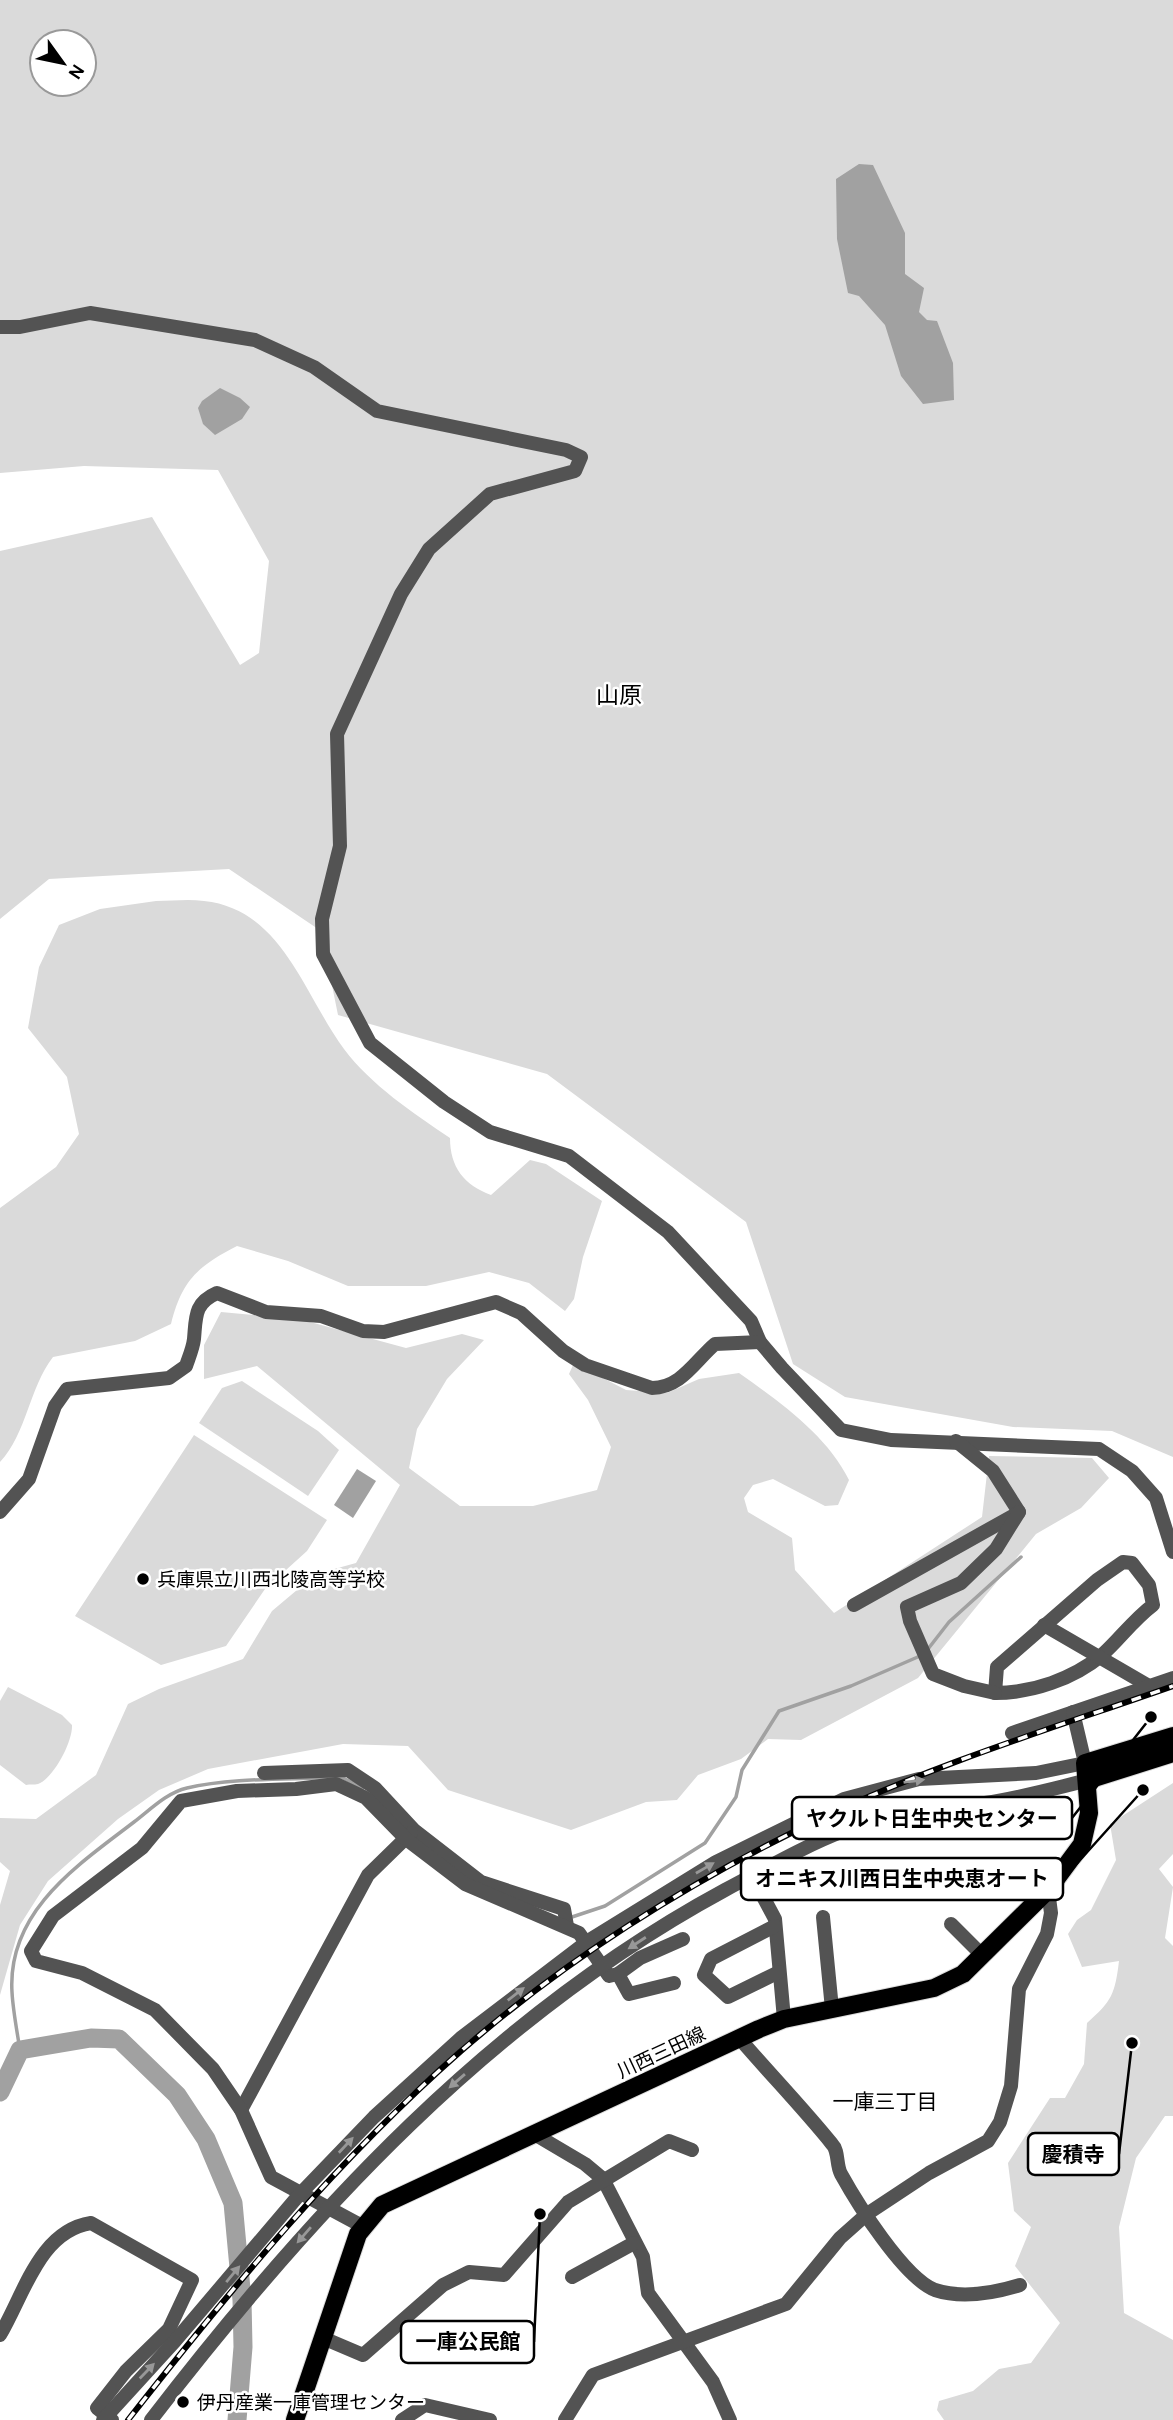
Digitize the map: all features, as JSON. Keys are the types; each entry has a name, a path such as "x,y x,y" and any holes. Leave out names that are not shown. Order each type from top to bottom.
{"main road":[{"path":"1086,1772 1173,1736"},
{"path":"1086,1772 1173,1753"},
{"name":"川西三田線","path":"295,2420 362,2227 374,2211 389,2201 784,2019 934,1988 963,1974 1048,1890 1082,1844 1089,1814 1086,1772"}],"street":[{"path":"0,327 20,327 90,313 255,340 314,368 377,411 566,450 581,457 575,471 490,494 429,549 401,594 337,734 340,846 322,919 323,954 370,1043 444,1102 490,1132 569,1156 595,1173 668,1232 751,1321 760,1342 841,1430 891,1440 1099,1449 1132,1471 1156,1498 1173,1552"},
{"path":"0,1512 29,1479 55,1406 67,1389 169,1378 186,1366 194,1341 194,1315 205,1298 217,1293 266,1312 321,1316 363,1331 384,1332 496,1302 521,1313 562,1351 584,1366 652,1388 663,1388 679,1380 715,1344 760,1342"},
{"path":"956,1441 993,1471 1019,1512"},
{"path":"853,1605 1019,1512"},
{"path":"995,1693 997,1667 1097,1580 1123,1562 1132,1563 1149,1585 1153,1605 1130,1622 1100,1657 1057,1680 1025,1693 995,1693 964,1686 933,1674 910,1621 907,1607 961,1583 996,1549 1019,1512"},
{"path":"1044,1625 1149,1686"},
{"path":"1012,1733 1173,1678"},
{"path":"1073,1712 1086,1772"},
{"path":"264,1773 348,1770 375,1788 410,1835"},
{"path":"0,2335 47,2247 72,2226 91,2223 191,2280 169,2329 126,2371 97,2408 107,2419 299,2195 374,2117 434,2061 494,2011 588,1941 734,1852 844,1798 919,1779 1086,1772"},
{"path":"151,2420 191,2368 327,2208 437,2098 509,2036 602,1967 701,1903 809,1846 850,1829 916,1813 983,1804 1086,1772"},
{"path":"983,1804 992,1790 984,1777"},
{"path":"362,2227 299,2195 271,2176 241,2110 198,2051 155,2010 82,1973 36,1961 31,1951 53,1916 142,1848 181,1801 237,1791 296,1789 336,1784 366,1798 465,1884 567,1927 588,1941 609,1976 618,1974 640,1958 683,1938"},
{"path":"241,2110 368,1875 410,1835"},
{"path":"752,1875 775,1919 784,2019"},
{"path":"565,2420 593,2375 786,2304 840,2238 867,2214 929,2173 988,2141 1000,2122 1010,2086 1019,1989 1047,1934 1051,1913 1048,1890"},
{"path":"823,1917 832,2009"},
{"path":"951,1924 982,1955"},
{"path":"775,1926 711,1958 704,1975 728,1997 779,1972"},
{"path":"618,1974 629,1994 674,1983"},
{"path":"740,2039 835,2146 839,2170 887,2245 934,2289 965,2294 998,2291 1020,2285"},
{"path":"536,2135 585,2164 603,2179 643,2257 648,2293 713,2382 730,2420"},
{"path":"323,2338 363,2355 443,2285 469,2272 504,2275 568,2202 603,2179 669,2141 692,2150"},
{"path":"572,2277 634,2243"},
{"path":"402,2420 425,2405 490,2420"}],"shaded area":[{"path":"0,0 1173,0 1173,1457 1112,1431 1013,1427 845,1397 793,1364 746,1222 547,1074 338,1015 321,931 229,869 49,879 0,919 0,551 152,517 240,665 259,653 269,561 218,470 84,466 0,473"},
{"path":"859,164 873,165 905,233 905,274 924,288 919,312 927,320 937,321 953,363 954,400 923,404 901,376 885,325 859,296 848,293 837,239 836,179"},
{"path":"220,388 240,398 250,407 242,419 215,435 203,424 198,408 202,401"},
{"path":"156,901 204,901 231,907 253,920 272,937 303,981 344,1049 367,1075 393,1098 450,1138 456,1166 460,1174 473,1186 491,1195 530,1160 546,1164 602,1201 583,1257 574,1299 565,1311 529,1283 489,1272 426,1286 348,1286 288,1261 237,1246 212,1260 186,1285 171,1324 135,1341 53,1357 38,1382 16,1438 0,1462 0,1208 56,1167 79,1134 67,1077 28,1028 39,967 59,925 100,909"},
{"path":"221,1312 299,1319 406,1348 462,1334 484,1340 447,1379 417,1429 409,1468 460,1506 533,1506 597,1490 611,1447 588,1400 569,1374 574,1363 626,1390 667,1393 699,1379 739,1373 801,1420 828,1448 849,1480 838,1505 825,1506 773,1479 753,1485 744,1498 748,1512 792,1538 795,1570 834,1613 982,1517 989,1456 1092,1458 1109,1478 1081,1508 1036,1534 918,1678 801,1740 768,1739 741,1759 698,1775 677,1800 646,1802 571,1830 448,1790 408,1746 343,1744 208,1769 159,1790 118,1819 48,1881 20,1925 0,1995 0,1905 10,1871 0,1862 0,1818 36,1819 96,1775 128,1704 159,1689 243,1659 272,1611 316,1574 356,1563 400,1485 257,1366 204,1379 204,1345"},
{"path":"242,1381 318,1431 339,1450 308,1496 199,1423 222,1388"},
{"path":"194,1435 327,1520 307,1551 265,1589 226,1646 161,1665 75,1616"},
{"path":"357,1469 376,1481 353,1518 334,1505"},
{"path":"8,1687 62,1715 72,1725 61,1758 50,1774 38,1784 26,1785 0,1765 0,1701"},
{"path":"1173,1783 1173,1854 1159,1869 1173,1887 1165,1938 1173,1946 1173,2116 1165,2116 1136,2158 1119,2227 1124,2313 1173,2340 1173,2420 944,2420 937,2410 939,2401 973,2391 999,2369 1031,2363 1060,2323 1015,2266 1031,2227 1014,2211 1008,2163 1050,2098 1065,2098 1084,2064 1087,2023 1102,2009 1114,1989 1119,1961 1082,1967 1068,1934 1077,1920 1091,1910 1116,1860 1110,1824"}],"waterway":[{"path":"928,1649 949,1622 1021,1557"},
{"path":"569,1918 605,1906 705,1843 736,1797 742,1770 779,1711 851,1686 920,1656"},
{"path":"20,2050 12,1992 14,1963 21,1937 34,1914 69,1873 159,1802 187,1788 244,1780 341,1777 363,1788"},
{"path":"0,2092 20,2050 91,2038 119,2039 177,2095 206,2139 233,2203 242,2300 243,2347 237,2420"}],"railway":[{"path":"128,2420 245,2275 371,2136 461,2051 545,1983 589,1952 681,1893 824,1817 909,1780 996,1747 1173,1686"}],"place":[{"name":"兵庫県立川西北陵高等学校","path":"143,1579"},
{"name":"ヤクルト日生中央センター","path":"1151,1717"},
{"name":"オニキス川西日生中央恵オート","path":"1143,1790"},
{"name":"慶積寺","path":"1132,2043"},
{"name":"一庫公民館","path":"540,2214"},
{"name":"伊丹産業一庫管理センター","path":"183,2402"}],"district":[{"name":"山原","path":"619,695"},
{"name":"一庫三丁目","path":"885,2102"}]}
